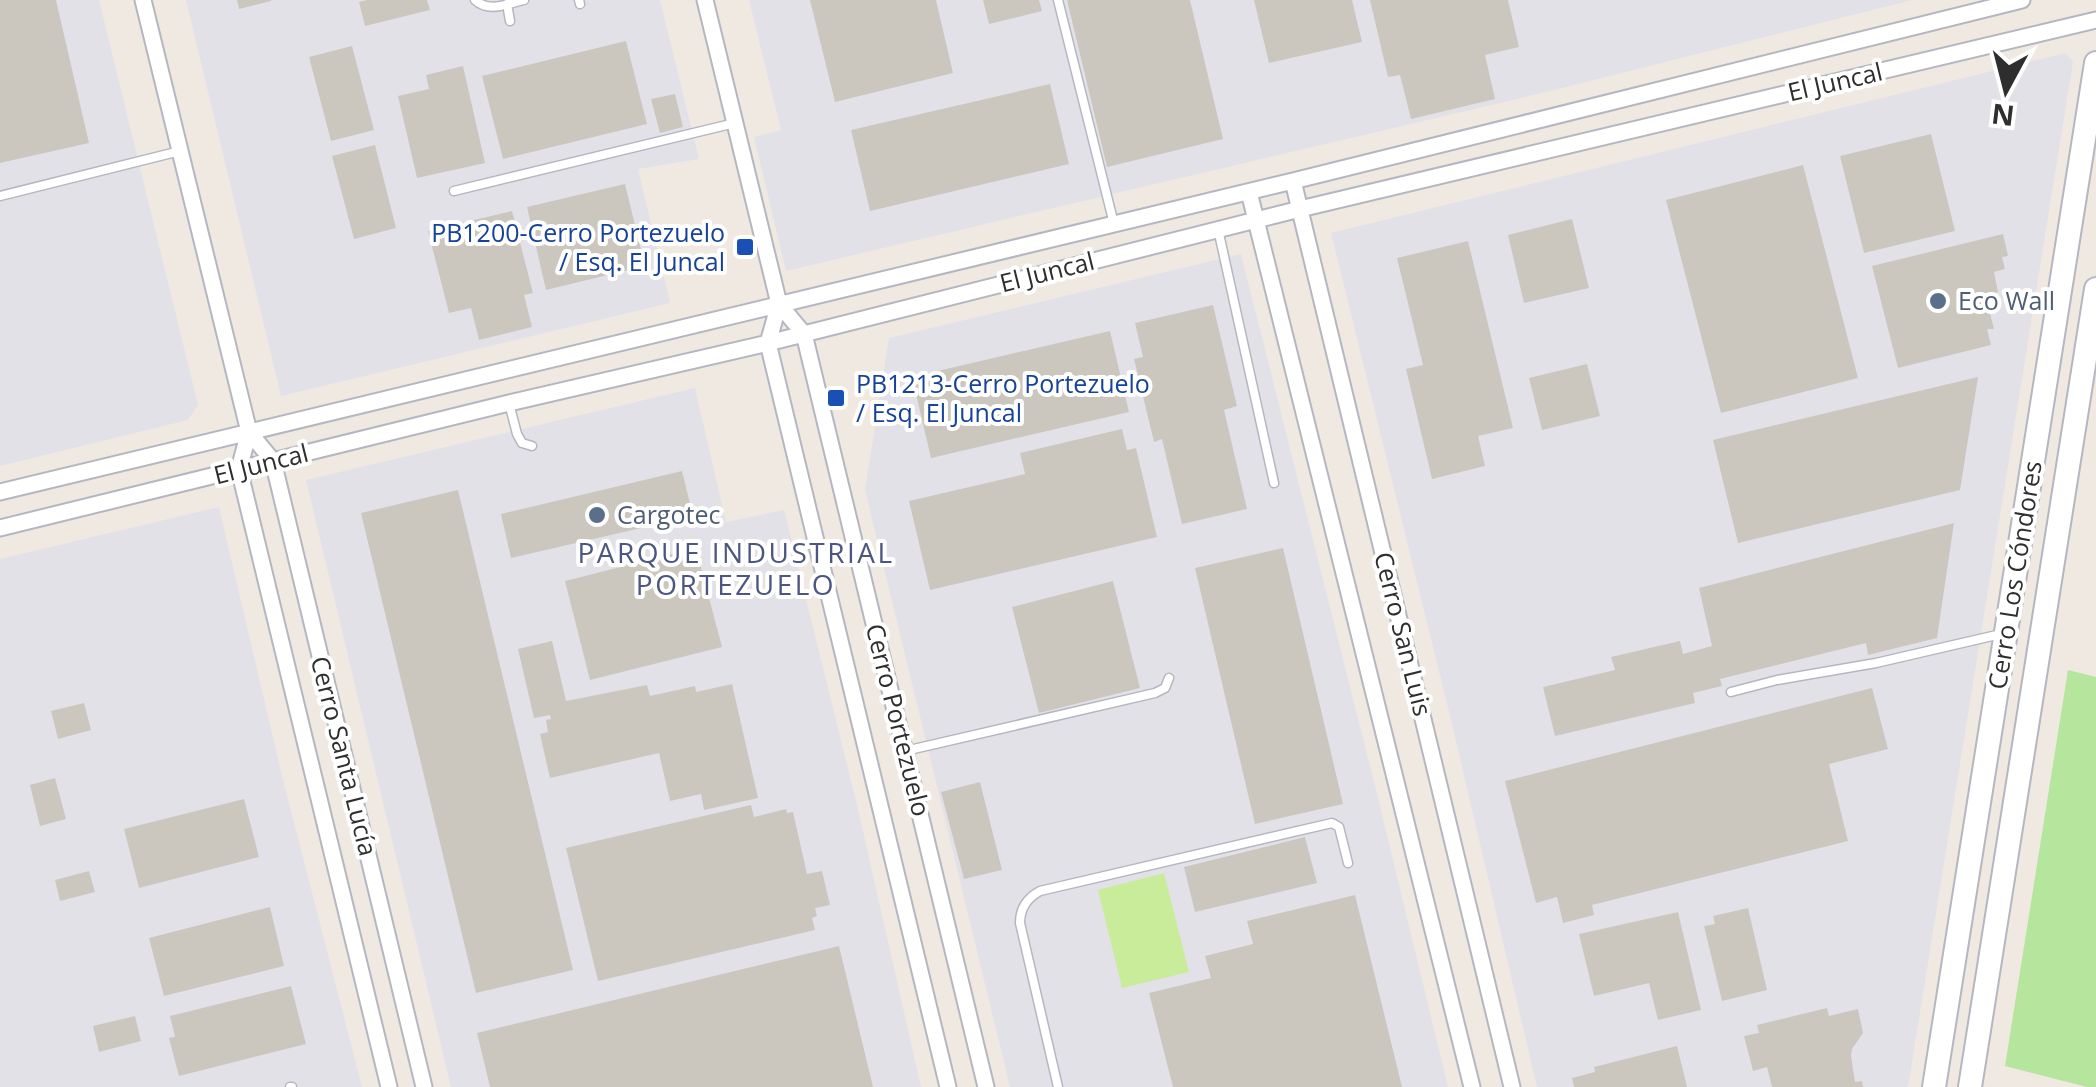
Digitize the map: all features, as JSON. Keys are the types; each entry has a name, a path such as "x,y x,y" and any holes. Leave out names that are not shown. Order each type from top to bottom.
{"street":[{"name":"Cerro Santa Lucía","path":"143,0 249,432 273,461 424,1087"},
{"name":"Cerro Portezuelo","path":"705,0 778,304 804,334 986,1087"},
{"name":"El Juncal","path":"0,492 1249,192 2022,0"},
{"name":"El Juncal","path":"0,528 768,343 1300,208 2096,20"},
{"name":"Cerro Los Cóndores","path":"1934,1087 2096,63"},
{"name":"Cerro San Luis","path":"1293,181 1512,1087"},
{"name":"Cerro San Luis","path":"1249,192 1472,1087"},
{"name":"Cerro Los Cóndores","path":"1970,1087 2096,289"},
{"name":"Cerro Portezuelo","path":"778,304 768,343 948,1087"},
{"name":"Cerro Santa Lucía","path":"249,432 240,469 389,1087"}],"lane":[{"path":"474,0 490,8 524,0"},
{"path":"1058,0 1114,224"},
{"path":"506,4 510,21"},
{"path":"454,191 735,123"},
{"path":"0,196 180,150"},
{"path":"1218,228 1274,483"},
{"path":"510,403 522,444 532,446"},
{"path":"1731,692 2006,633"},
{"path":"905,751 1156,693 1165,688 1169,678"},
{"path":"1058,1087 1020,923 1021,910 1032,896 1332,823 1340,830 1348,863"}],"shaded area":[{"path":"0,0 99,0 198,405 188,420 0,466"},
{"path":"186,0 660,0 699,159 638,169 670,303 281,396"},
{"path":"749,0 1912,0 1546,92 786,271 754,137 781,130"},
{"path":"2066,53 2073,62 1908,1087 1537,1087 1331,233"},
{"path":"1241,254 1448,1087 1010,1087 865,490 889,338"},
{"path":"695,388 726,522 784,510 921,1087 451,1087 306,480"},
{"path":"219,507 281,772 362,1087 0,1087 0,559"}],"green space":[{"path":"2068,670 2096,677 2096,1087 2005,1066"},
{"path":"1164,873 1189,972 1122,988 1098,890"}],"building":[{"path":"0,0 56,0 89,143 0,163"},
{"path":"237,0 271,0 271,1 239,9"},
{"path":"427,0 430,10 365,26 359,2"},
{"path":"810,0 936,0 953,73 835,102"},
{"path":"983,0 1039,0 1042,11 989,24"},
{"path":"1067,0 1190,0 1223,139 1107,167"},
{"path":"1254,0 1352,0 1362,42 1269,63"},
{"path":"1370,0 1508,0 1519,47 1485,55 1495,99 1411,119 1400,75 1388,77"},
{"path":"626,41 647,124 503,159 482,76"},
{"path":"352,46 374,130 331,141 309,57"},
{"path":"463,66 485,163 417,178 398,96 429,89 426,75"},
{"path":"1050,84 1069,164 870,211 851,130"},
{"path":"675,94 683,127 660,133 651,99"},
{"path":"1931,134 1955,231 1864,253 1840,156"},
{"path":"375,145 396,228 354,239 332,156"},
{"path":"1803,165 1858,378 1721,413 1666,200"},
{"path":"625,184 645,266 546,290 527,207"},
{"path":"512,211 533,293 524,295 532,327 479,340 471,308 449,313 428,231"},
{"path":"1572,219 1589,288 1524,303 1508,235"},
{"name":"Eco Wall","path":"2003,234 2008,256 2002,257 2005,269 1994,272 1998,292 1992,294 1996,307 1989,309 1994,329 1987,329 1991,345 1898,368 1872,266"},
{"path":"1468,241 1513,428 1478,436 1485,466 1432,479 1406,369 1423,365 1397,258"},
{"path":"1213,305 1237,406 1224,410 1247,509 1182,524 1162,439 1154,442 1134,359 1143,357 1135,323"},
{"path":"1110,331 1129,412 931,458 912,377"},
{"path":"1587,364 1600,416 1542,430 1529,378"},
{"path":"1978,377 1960,490 1738,543 1713,440"},
{"path":"1122,429 1127,450 1136,448 1157,537 930,590 909,501 1025,474 1020,453"},
{"name":"Cargotec","path":"682,471 693,516 511,558 501,514"},
{"path":"458,490 573,970 476,993 361,513"},
{"path":"1954,523 1937,638 1868,655 1866,643 1720,679 1722,686 1693,693 1695,703 1555,736 1543,687 1615,670 1611,657 1680,641 1683,654 1712,646 1699,588"},
{"path":"696,548 722,647 590,680 565,581"},
{"path":"1283,548 1343,804 1255,824 1195,568"},
{"path":"1113,581 1140,688 1039,713 1012,607"},
{"path":"552,641 566,701 647,685 650,696 695,686 696,692 732,684 758,798 704,810 701,794 670,801 659,753 550,778 540,734 548,732 546,720 551,719 550,715 534,718 518,649"},
{"path":"1872,688 1888,749 1829,764 1848,841 1592,905 1594,915 1563,923 1557,897 1536,903 1505,781"},
{"path":"84,703 91,730 58,739 51,711"},
{"path":"55,778 66,819 40,826 30,785"},
{"path":"980,782 1002,870 964,879 941,792"},
{"path":"244,799 259,857 139,888 124,829"},
{"path":"751,805 754,817 786,809 787,813 793,812 807,874 822,871 830,905 815,908 815,930 598,981 566,848"},
{"path":"1305,837 1317,883 1195,912 1184,867"},
{"path":"89,871 95,892 60,901 55,880"},
{"path":"1355,895 1402,1087 1173,1087 1149,993 1211,978 1205,956 1253,944 1247,921"},
{"path":"270,907 284,966 164,996 149,938"},
{"path":"1748,908 1767,990 1722,1001 1704,926 1715,924 1713,916"},
{"path":"1678,912 1701,1010 1658,1020 1649,983 1594,996 1579,934"},
{"path":"839,946 873,1087 490,1087 477,1033"},
{"path":"291,986 306,1044 179,1076 169,1038 175,1037 170,1016"},
{"path":"1827,1008 1829,1016 1858,1009 1863,1033 1851,1056 1855,1082 1862,1081 1863,1087 1772,1087 1767,1067 1753,1071 1744,1036 1759,1033 1757,1025"},
{"path":"135,1016 141,1041 99,1052 93,1026"},
{"path":"1677,1046 1687,1087 1574,1087 1572,1078 1595,1072 1594,1067"}],"place":[{"name":"PB1200-Cerro Portezuelo / Esq. El Juncal","path":"745,247"},
{"name":"Eco Wall","path":"1938,301"},
{"name":"PB1213-Cerro Portezuelo / Esq. El Juncal","path":"836,398"},
{"name":"Cargotec","path":"597,515"}],"district":[{"name":"PARQUE INDUSTRIAL PORTEZUELO","path":"736,569"}]}
